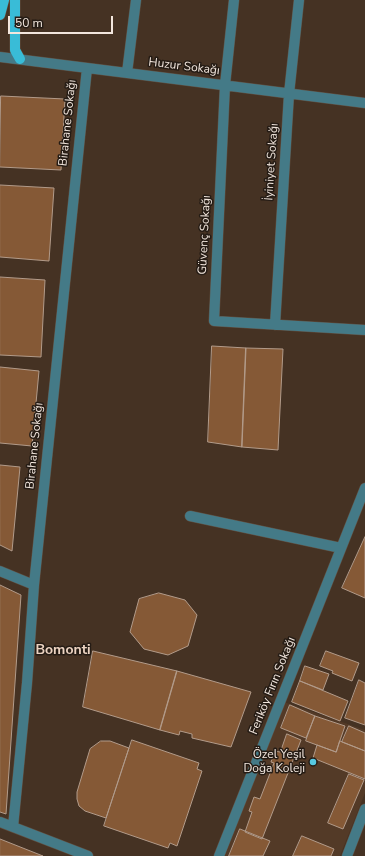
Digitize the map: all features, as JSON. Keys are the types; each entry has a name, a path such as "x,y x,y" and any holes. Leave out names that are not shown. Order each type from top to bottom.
{"main road":[{"path":"0,15 4,0"},
{"path":"15,0 15,50 20,59"}],"street":[{"path":"127,73 136,0"},
{"name":"Güvenç Sokağı","path":"234,0 225,85 214,321 365,330"},
{"name":"İyiniyet Sokağı","path":"274,325 290,94 299,0"},
{"name":"Huzur Sokağı","path":"0,57 365,103"},
{"name":"Birahane Sokağı","path":"13,827 28,683 34,585 87,68"},
{"name":"Feriköy Fırın Sokağı","path":"219,856 365,488"},
{"path":"190,516 341,548"},
{"path":"0,571 34,585"},
{"path":"347,856 365,810"},
{"path":"0,822 88,856"}],"shaded area":[{"name":"Özel Yeşil Doğa Koleji","path":"284,702 365,730 365,793 340,856 225,856"}],"building":[{"path":"1,96 65,99 61,170 0,167"},
{"path":"0,185 54,188 49,261 0,257"},
{"path":"0,277 45,280 41,357 0,355"},
{"path":"212,346 246,348 242,447 208,442"},
{"path":"246,348 283,349 278,450 242,447"},
{"path":"0,367 39,371 32,446 0,443"},
{"path":"0,465 20,467 12,551 0,545"},
{"path":"365,537 365,598 342,588"},
{"path":"0,585 21,595 6,814 0,812"},
{"path":"159,593 185,600 197,615 188,646 168,655 144,649 130,632 139,599"},
{"path":"93,651 177,671 160,730 83,707"},
{"path":"326,651 359,663 352,681 332,673 333,671 320,666"},
{"path":"305,666 329,674 323,690 300,681"},
{"path":"177,671 251,692 231,747 192,738 192,734 180,731 179,735 160,730"},
{"path":"359,680 365,683 365,725 345,718"},
{"path":"300,681 348,701 340,721 292,702"},
{"path":"290,705 315,716 306,738 281,728"},
{"path":"315,716 345,726 336,752 306,741"},
{"path":"349,726 365,733 365,751 342,742"},
{"path":"287,734 301,740 262,839 245,832 252,812 249,811 254,797 260,799 274,763 271,762 275,751 280,752"},
{"path":"132,740 199,763 197,769 202,771 177,846 170,843 168,848 104,826"},
{"path":"101,741 110,741 129,748 106,818 85,811 79,806 77,799 77,792 90,749"},
{"path":"340,741 365,751 365,779 313,758 317,745 336,752"},
{"path":"349,774 364,780 343,829 328,823"},
{"path":"240,829 270,841 263,856 229,856"},
{"path":"302,836 334,849 331,856 293,856"},
{"path":"0,839 43,856 0,856"}],"place":[{"name":"Özel Yeşil Doğa Koleji","path":"313,762"}],"district":[{"name":"Bomonti","path":"63,651"}]}
